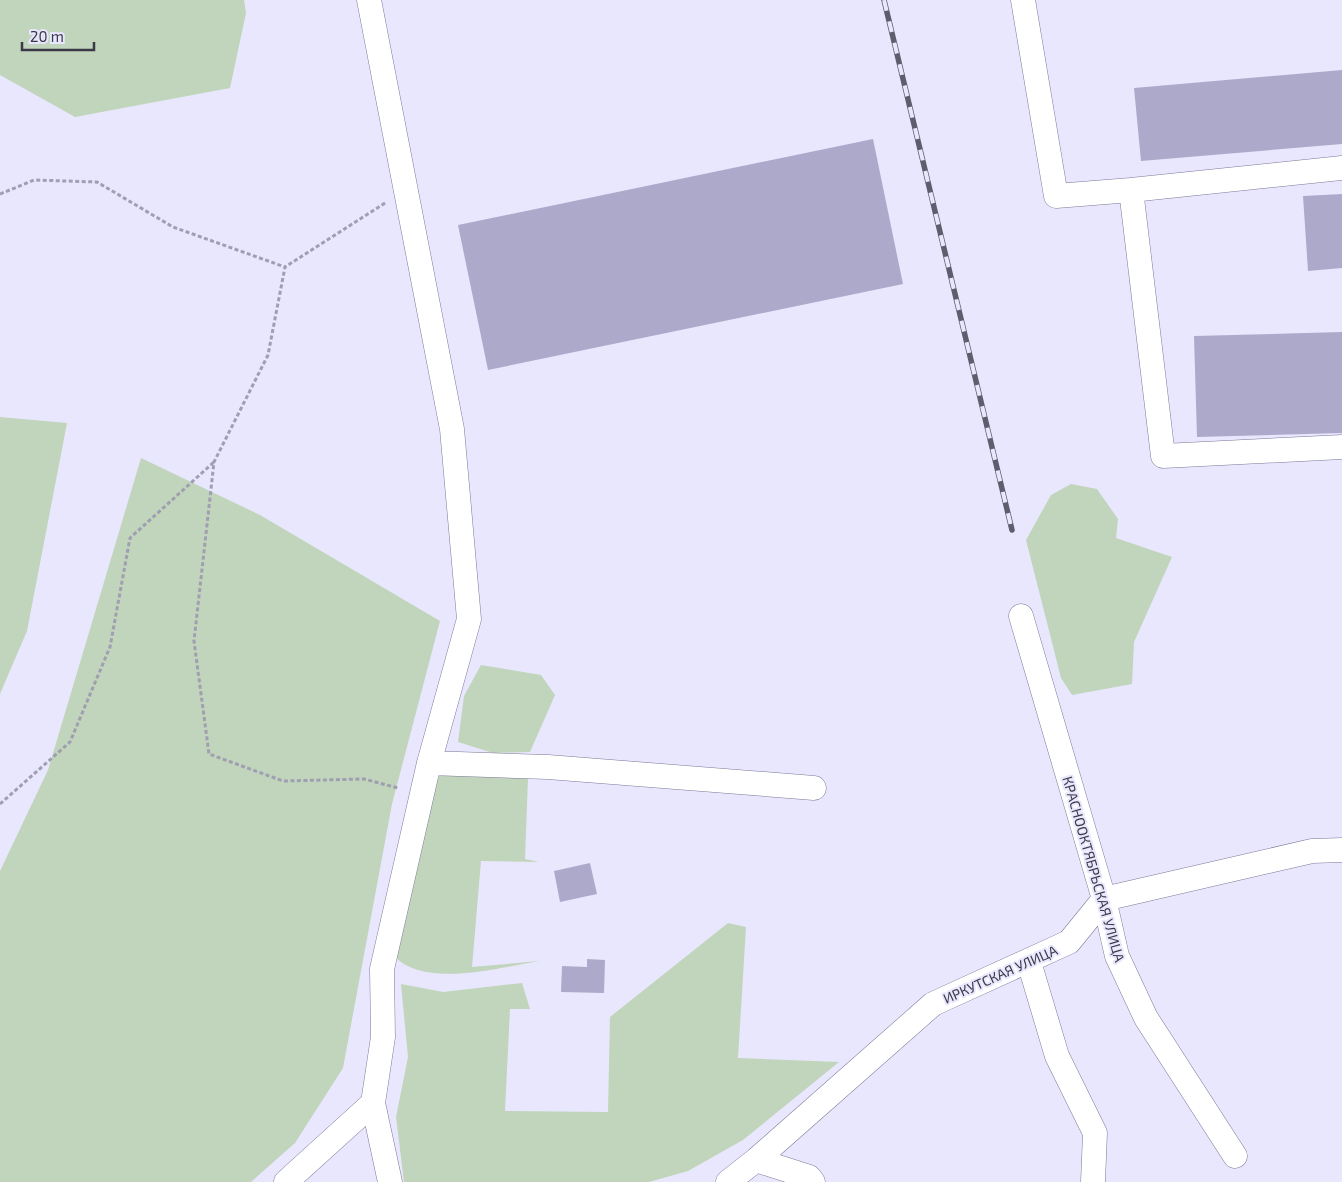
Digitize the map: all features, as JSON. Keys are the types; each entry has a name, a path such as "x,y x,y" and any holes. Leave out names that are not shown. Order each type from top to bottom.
{"street":[{"path":"369,0 452,429 470,620 429,763 382,970 383,1037 373,1103 390,1182"},
{"path":"1023,0 1056,196 1342,168"},
{"path":"1131,190 1162,456 1342,446"},
{"name":"КРАСНООКТЯБРЬСКАЯ УЛИЦА","path":"1021,616 1104,899 1117,956 1146,1018 1235,1156"},
{"path":"429,763 548,767 814,788"},
{"path":"1104,899 1312,851 1342,850"},
{"name":"ИРКУТСКАЯ УЛИЦА","path":"728,1182 756,1160 933,1004 1029,962 1069,942 1104,899"},
{"path":"1029,962 1057,1056 1095,1133 1093,1182"},
{"path":"286,1182 373,1103"},
{"path":"756,1160 808,1177 813,1182"}],"path":[{"path":"0,194 34,180 96,182 173,227 285,267"},
{"path":"405,191 285,267 268,355 214,462 194,641 208,754 283,781 364,779 422,794"},
{"path":"0,804 70,742 110,647 130,538 214,462"}],"green space":[{"path":"0,0 244,0 246,13 230,88 75,117 0,75"},
{"path":"0,417 67,423 27,631 0,694"},
{"path":"141,458 260,515 440,621 392,804 343,1068 295,1143 251,1182 0,1182 0,871 48,770"},
{"path":"1071,484 1097,489 1118,519 1116,538 1172,557 1134,642 1132,684 1072,695 1061,678 1026,540 1051,495"},
{"path":"481,665 541,675 555,695 530,752 493,753 458,742 464,696"},
{"path":"440,774 528,778 525,859 539,862 481,861 472,967 540,961 484,971 443,974 424,972 408,966 394,956 426,810"},
{"path":"728,923 746,927 738,1058 839,1062 743,1140 688,1171 649,1182 404,1182 396,1117 408,1057 401,984 443,992 522,983 530,1009 510,1009 505,1111 608,1112 610,1017"}],"building":[{"path":"1342,70 1342,144 1141,161 1134,88"},
{"path":"873,139 903,284 488,370 458,225"},
{"path":"1342,194 1342,268 1308,271 1303,196"},
{"path":"1342,332 1342,433 1197,437 1194,336"},
{"path":"590,863 597,894 560,902 554,871"},
{"path":"587,959 605,960 604,993 561,992 562,966 587,967"}],"railway":[{"path":"884,0 1012,530"}]}
